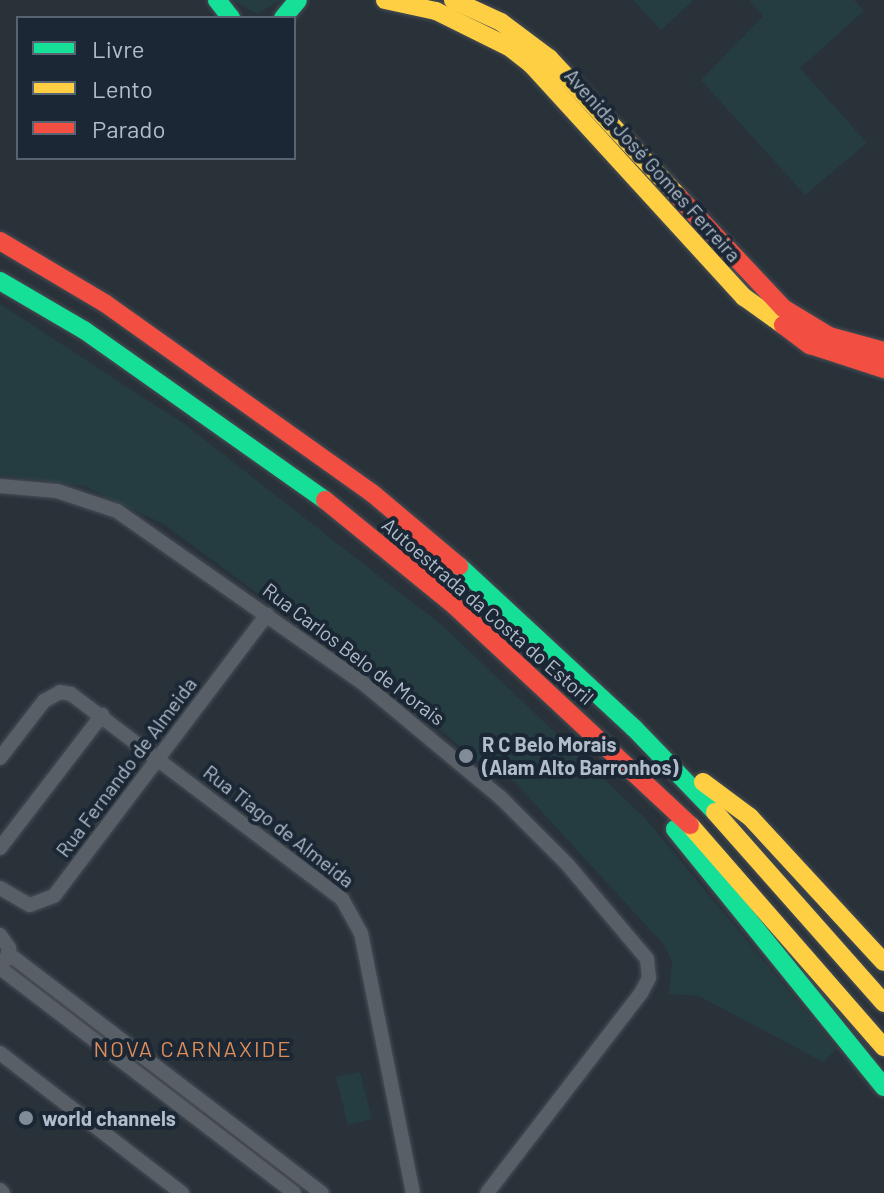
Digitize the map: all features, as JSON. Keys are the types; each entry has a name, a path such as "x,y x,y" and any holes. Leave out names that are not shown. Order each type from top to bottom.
{"main road":[{"path":"217,0 229,16"},
{"name":"Avenida José Gomes Ferreira","path":"385,0 436,11 509,47 531,64 744,297 810,345 884,369"},
{"name":"Avenida José Gomes Ferreira","path":"453,0 501,22 549,58 783,308 829,336 884,351"},
{"path":"285,16 301,1"},
{"name":"Autoestrada da Costa do Estoril","path":"0,241 106,304 372,493 561,656 634,728 739,837 884,1003"},
{"name":"Autoestrada da Costa do Estoril","path":"0,281 84,330 307,485 456,607 635,768 759,898 884,1047"},
{"path":"634,728 750,817 884,962"},
{"path":"635,768 684,842 883,1087"}],"street":[{"name":"Rua Carlos Belo de Morais","path":"0,486 57,491 117,511 267,614 455,756 567,864 647,959 645,986 487,1193"},
{"name":"Rua Fernando de Almeida","path":"0,888 22,904 48,902 267,614"},
{"path":"0,758 53,694 71,694 102,715 0,848"},
{"name":"Rua Tiago de Almeida","path":"102,715 351,909 361,933 413,1193"},
{"path":"0,935 3,963 204,1125 294,1193"},
{"path":"3,963 213,1110 322,1193"},
{"path":"0,1053 182,1193"},
{"path":"204,1125 213,1110"}],"green space":[{"path":"232,0 281,0 257,14"},
{"path":"633,0 692,0 693,1 661,30"},
{"path":"749,0 854,0 864,11 800,68 867,143 805,195 701,80 763,16"},
{"path":"0,304 187,426 443,626 646,819 837,1049 823,1062 699,996 669,994 672,962 665,946 511,778 496,778 422,714 163,524 84,486 0,475"},
{"path":"360,1072 372,1119 348,1125 336,1077"}],"traffic: fast":[{"path":"217,0 229,16"},
{"path":"285,16 298,0"},
{"path":"0,281 84,330 325,500"},
{"path":"459,566 634,728 715,812"},
{"path":"675,829 884,1087"}],"traffic: slow":[{"path":"385,0 436,11 509,47 531,64 744,297 783,325"},
{"path":"453,0 501,22 549,58 678,196"},
{"path":"703,782 750,817 884,962"},
{"path":"715,812 884,1003"},
{"path":"690,825 884,1047"}],"traffic: jam":[{"path":"678,196 783,308 829,336 884,351"},
{"path":"0,241 106,304 372,493 459,566"},
{"path":"783,325 810,345 884,369"},
{"path":"325,500 456,607 690,825"}],"place":[{"name":"R C Belo Morais (Alam Alto Barronhos)","path":"466,756"},
{"name":"world channels","path":"26,1118"}],"district":[{"name":"NOVA CARNAXIDE","path":"193,1049"}]}
